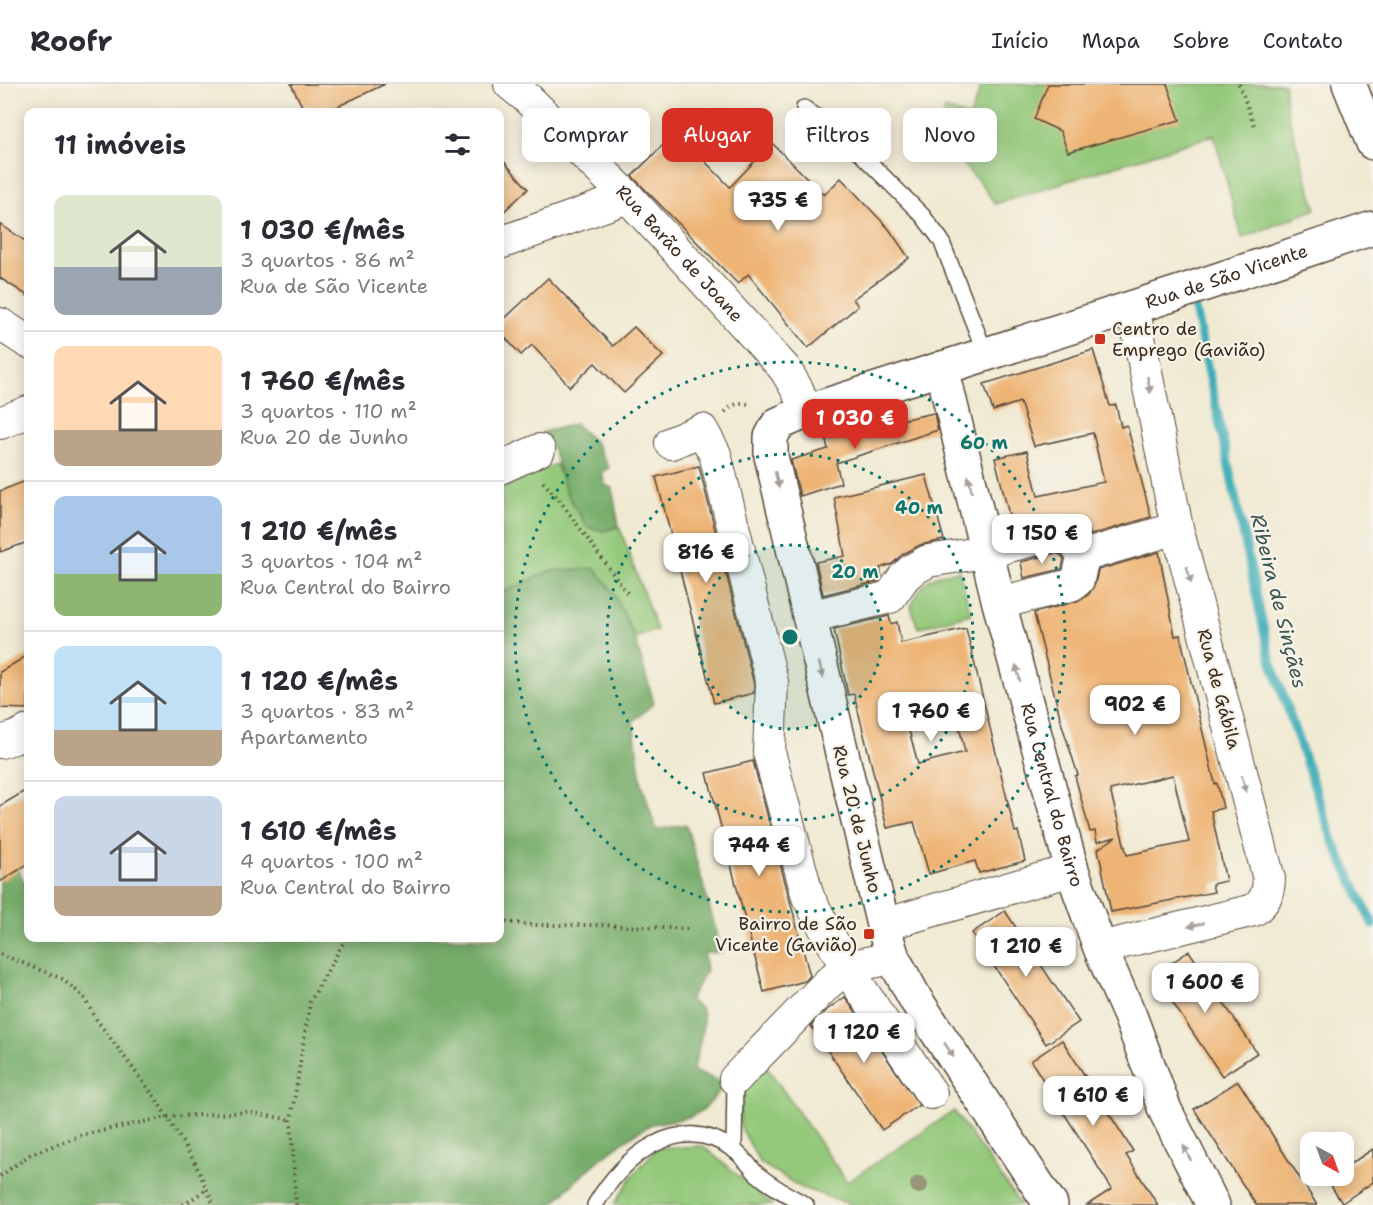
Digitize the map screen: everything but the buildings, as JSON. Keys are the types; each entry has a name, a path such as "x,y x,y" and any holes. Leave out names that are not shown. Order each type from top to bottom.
{"street":[{"name":"Rua Barão de Joane","path":"510,84 628,197 785,369 798,392 791,418"},
{"path":"1349,84 1373,143"},
{"path":"504,242 628,197"},
{"name":"Rua de São Vicente","path":"791,418 1373,228"},
{"name":"Rua de Gábila","path":"1100,948 1254,910 1264,903 1269,879 1177,528 1133,307"},
{"path":"0,324 24,339"},
{"name":"Rua Central do Bairro","path":"942,368 999,603 1072,870 1100,948 1130,1016 1165,1110 1213,1205"},
{"path":"0,423 24,414"},
{"name":"Rua 20 de Junho","path":"791,418 771,437 771,456 808,617 893,958 916,1000 1051,1205"},
{"path":"671,442 702,430 715,454 772,682 769,752 808,897 846,967 931,1093"},
{"path":"1083,556 1177,528"},
{"path":"808,617 890,597 904,577 928,561 986,552 1056,534 1073,540 1083,556 1078,580 1071,585 999,603"},
{"path":"0,742 24,733"},
{"path":"883,925 1072,870"},
{"path":"735,1079 846,967 893,958"}],"lane":[{"path":"869,162 922,215 941,240 986,355"},
{"path":"734,1150 735,1079"},
{"path":"595,1205 619,1172 643,1151 666,1137 693,1133 712,1138 734,1150 776,1189 806,1205"}],"path":[{"path":"1239,84 1255,128"},
{"path":"702,430 731,406 740,403 750,404 791,418"},
{"path":"520,459 558,498 627,593"},
{"path":"504,922 532,925 603,925 689,929"},
{"path":"296,1205 291,1120 310,1002 344,942"},
{"path":"0,954 62,979 83,996 96,1019 156,1099 194,1161 214,1205"},
{"path":"0,1176 31,1154 82,1135 167,1117 248,1112 291,1120"},
{"path":"183,1205 207,1189"}],"green space":[{"path":"982,84 1284,84 1287,113 1316,209 1242,238 1214,135 995,204 983,186 961,162 997,162 997,108 973,108"},
{"path":"575,424 595,442 609,468 602,472 605,485 612,488 619,526 604,531 587,527 567,494 552,446 543,432"},
{"path":"556,464 567,494 604,531 619,526 657,630 635,638 613,592 549,571 504,592 504,487"},
{"path":"595,568 613,592 635,638 654,703 633,721 641,780 656,830 686,824 722,952 704,953 706,971 689,1000 701,1009 703,1014 693,1071 725,1083 710,1103 692,1116 651,1125 634,1134 597,1162 552,1205 0,1205 0,836 24,881 24,942 504,942 504,592 549,571"},
{"path":"959,571 971,614 918,628 911,607 924,584 934,577"},
{"path":"760,1057 847,1182 954,1111 1021,1205 853,1205 802,1188 760,1163 740,1126 740,1094"},
{"path":"703,1146 772,1205 614,1205 633,1175 657,1148"}],"waterway":[{"name":"Ribeira de Sinçães","path":"1195,309 1269,654 1333,841 1373,925"}],"place":[{"name":"Centro de Emprego (Gavião)","path":"1100,339"},
{"name":"Bairro de São Vicente (Gavião)","path":"869,934"}]}
